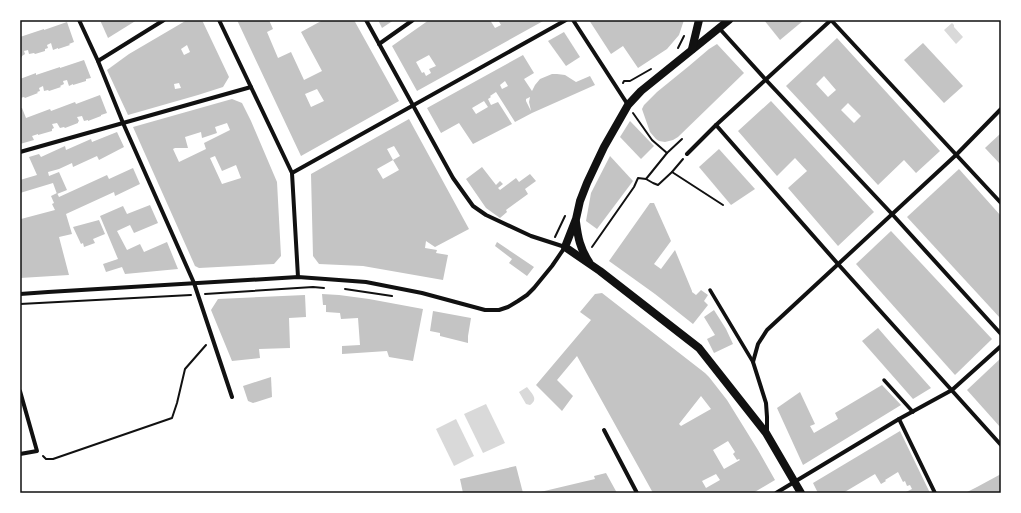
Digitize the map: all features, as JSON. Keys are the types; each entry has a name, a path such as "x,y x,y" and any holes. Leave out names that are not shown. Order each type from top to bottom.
{"main road":[{"path":"692,49 699,20"},
{"path":"729,20 641,91 628,105 604,147 587,183 580,201 576,219 565,247 600,271 699,348 766,433 801,493"},
{"path":"576,219 578,237 583,252 591,265"}],"street":[{"path":"78,20 98,61 123,123 194,283 232,397"},
{"path":"98,61 164,20"},
{"path":"219,20 292,173 298,277"},
{"path":"20,294 298,277 366,282 422,293 486,310 499,310 508,307 527,295 552,266 565,247 531,236 486,215 473,206 453,178 366,20"},
{"path":"379,44 413,20"},
{"path":"292,173 566,20"},
{"path":"573,20 628,105"},
{"path":"687,154 716,125 831,20 1001,203"},
{"path":"719,28 1001,334"},
{"path":"20,152 251,87"},
{"path":"753,362 758,344 767,330 956,155 1001,109"},
{"path":"716,125 838,264 1001,445"},
{"path":"710,290 753,362 766,403 766,433"},
{"path":"776,493 898,419 952,390 1001,346"},
{"path":"884,380 912,412"},
{"path":"20,391 37,451 20,454"},
{"path":"898,419 935,493"},
{"path":"604,430 638,493"}],"path":[{"path":"677,49 684,35"},
{"path":"619,90 624,81 630,81 654,68"},
{"path":"628,105 652,140 667,153"},
{"path":"646,179 667,153 682,139"},
{"path":"585,256 634,187 638,178 646,179 658,185 672,172 687,154"},
{"path":"672,172 723,204"},
{"path":"20,304 313,287 327,288"},
{"path":"340,289 398,297"},
{"path":"37,451 46,459 53,459 172,418 185,368 213,338"}],"shaded area":[{"path":"952,23 963,37 956,44 944,30"},
{"path":"527,387 533,394 534,399 533,403 530,405 526,404 519,392"},
{"path":"486,404 505,443 483,453 464,414"},
{"path":"456,419 474,456 454,466 436,429"}],"building":[{"path":"100,20 137,20 108,38"},
{"path":"187,20 202,20 229,77 223,87 128,115 107,70 129,54","holes":["187,45 190,52 184,55 181,49","179,83 181,88 175,89 174,84"]},
{"path":"237,20 269,20 273,29 267,32 278,58 291,52 304,80 322,71 301,32 323,20 354,20 399,101 301,156","holes":["317,89 324,101 311,107 305,94"]},
{"path":"378,20 394,20 382,28"},
{"path":"429,20 490,20 495,28 501,25 498,20 545,20 417,91 392,46","holes":["429,55 436,66 429,69 431,73 426,76 424,72 422,73 416,62"]},
{"path":"589,20 684,20 679,35 667,49 638,68 623,46 611,54"},
{"path":"764,20 804,20 780,40"},
{"path":"67,22 74,42 69,44 70,45 53,50 51,43 47,45 48,48 45,49 45,51 35,54 29,54 28,50 24,51 25,54 20,58 20,37"},
{"path":"564,32 580,57 566,66 548,41"},
{"path":"837,38 940,151 916,173 904,160 878,185 786,86","holes":["824,76 836,90 828,97 816,84","848,103 861,116 854,123 841,110"]},
{"path":"923,43 963,86 944,103 904,60"},
{"path":"717,44 744,73 678,137 665,142 659,141 650,132 642,109 644,105 657,92"},
{"path":"523,55 534,73 524,79 532,91 540,79 552,74 565,75 576,82 590,76 595,85 515,122 496,92 488,99 491,105 498,102 512,124 473,144 459,123 441,133 427,108","holes":["505,81 508,86 502,89 500,85","530,97 529,102 531,111 526,99","484,101 488,107 476,114 472,108"]},
{"path":"84,60 91,78 86,79 86,81 69,86 67,80 63,81 64,84 60,86 61,87 49,91 44,91 43,86 39,88 40,91 37,92 38,93 25,98 20,98 20,79"},
{"path":"100,95 107,113 88,121 84,121 82,116 77,117 79,121 78,123 65,128 60,128 57,123 52,124 54,128 52,131 32,136 34,140 20,144 20,108 22,108 26,118 75,102 76,104"},
{"path":"232,99 242,103 277,182 281,256 274,264 199,268 195,266 133,127","holes":["227,123 230,130 204,143 206,149 179,162 173,149 188,148 185,137 201,132 202,138 217,133 215,127","215,156 222,171 236,165 241,178 222,184 210,158"]},
{"path":"771,101 874,212 838,246 788,188 807,171 795,158 777,176 738,131"},
{"path":"409,119 469,229 435,247 426,241 425,248 437,250 436,253 448,255 443,280 363,266 319,264 313,256 311,174","holes":["394,146 400,156 393,160 387,149","393,160 399,170 383,179 377,169"]},
{"path":"630,121 654,146 641,159 620,137"},
{"path":"117,132 124,147 99,160 97,156 73,167 72,163 48,172 49,176 59,172 67,190 57,194 53,183 20,193 20,180 37,175 29,157 39,154 41,157 65,146 66,150 91,139 92,142"},
{"path":"1001,133 1001,165 985,148"},
{"path":"719,149 755,189 731,205 699,167"},
{"path":"610,156 633,181 597,229 586,221 591,193"},
{"path":"482,167 496,185 500,181 503,184 498,188 500,190 516,178 519,182 530,174 536,181 525,189 528,194 506,210 507,212 500,218 486,208 466,179"},
{"path":"133,168 140,184 115,196 114,192 66,214 72,234 59,237 69,275 20,278 20,216 21,219 55,210 52,204 54,203 51,196 57,193 59,197 107,175 109,179"},
{"path":"959,169 1001,216 1001,319 907,217"},
{"path":"650,203 654,203 671,241 654,264 661,269 675,250 692,292 696,295 701,290 708,295 704,301 708,305 693,324 609,261"},
{"path":"150,205 158,223 134,233 130,225 117,231 127,250 140,244 144,252 167,242 178,269 125,274 122,267 106,272 103,264 118,259 100,216 123,206 127,214"},
{"path":"99,220 105,234 93,239 95,243 84,247 73,227"},
{"path":"891,231 992,339 955,375 856,264"},
{"path":"497,242 534,267 527,276 509,263 512,259 495,246"},
{"path":"602,293 709,377 727,400 775,480 753,493 653,493 577,356 557,380 573,396 562,411 536,385 591,320 580,312 595,294","holes":["701,396 711,409 681,426 679,424","728,441 735,452 733,454 737,460 740,460 724,469 713,450","716,474 720,480 706,488 702,481"]},
{"path":"322,294 369,299 423,309 413,361 389,357 387,351 342,354 342,346 360,345 358,318 341,319 340,313 326,312 326,305 323,305"},
{"path":"305,295 306,317 289,318 290,348 259,349 260,358 232,361 211,310 218,299"},
{"path":"714,310 726,329 733,344 714,353 707,339 715,335 704,317"},
{"path":"433,311 471,318 468,343 440,336 440,333 430,331"},
{"path":"878,328 931,388 913,399 862,341"},
{"path":"1001,358 1001,428 967,390"},
{"path":"271,377 272,397 253,403 248,401 243,386"},
{"path":"882,385 901,405 803,465 777,408 800,392 815,424 810,426 814,433 838,419 835,413"},
{"path":"900,431 930,493 904,493 912,489 910,485 907,486 905,481 903,482 898,472 881,484 875,474 843,493 818,493 813,483"},
{"path":"516,466 523,493 463,493 460,479"},
{"path":"606,473 617,493 536,493 595,479 594,476"},
{"path":"1001,474 1001,493 965,493 977,487"}]}
